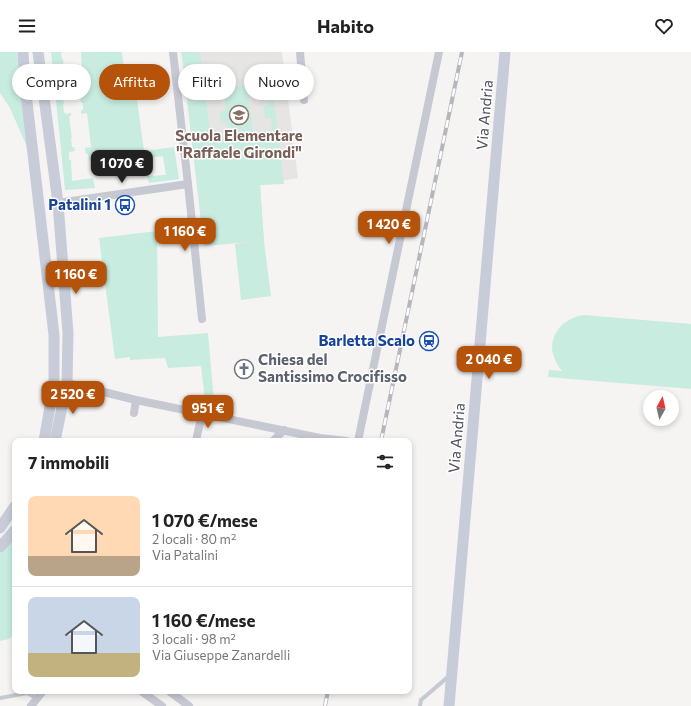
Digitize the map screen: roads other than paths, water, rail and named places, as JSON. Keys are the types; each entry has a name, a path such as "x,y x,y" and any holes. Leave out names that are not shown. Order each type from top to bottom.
{"street":[{"path":"23,52 54,335 54,382"},
{"path":"38,52 58,203 68,333 67,383 56,438"},
{"path":"173,52 202,319"},
{"path":"300,52 301,64"},
{"path":"359,438 439,52"},
{"name":"Via Andria","path":"449,706 506,52"},
{"path":"58,203 188,184"},
{"path":"47,196 51,196 58,203 53,214 49,216 42,213 39,206 42,198 47,196"},
{"path":"45,438 56,376 60,375 66,377 67,383"},
{"path":"67,383 136,400 284,430 316,438"},
{"path":"134,413 136,400"},
{"path":"197,438 202,413"},
{"path":"276,438 284,430"},
{"path":"0,528 12,510"},
{"path":"0,547 12,533"},
{"path":"31,706 40,694"},
{"path":"146,694 162,706"},
{"path":"173,694 189,706"}],"lane":[{"path":"420,706 421,700 452,673"},
{"path":"0,698 18,694"},
{"path":"30,694 37,698"}],"railway":[{"path":"382,438 462,52"},
{"path":"325,706 327,694"}],"place":[{"name":"Scuola Elementare \"Raffaele Girondi\"","path":"239,115"},
{"name":"Patalini 1","path":"125,205"},
{"name":"Barletta Scalo","path":"429,341"},
{"name":"Chiesa del Santissimo Crocifisso","path":"244,369"}]}
